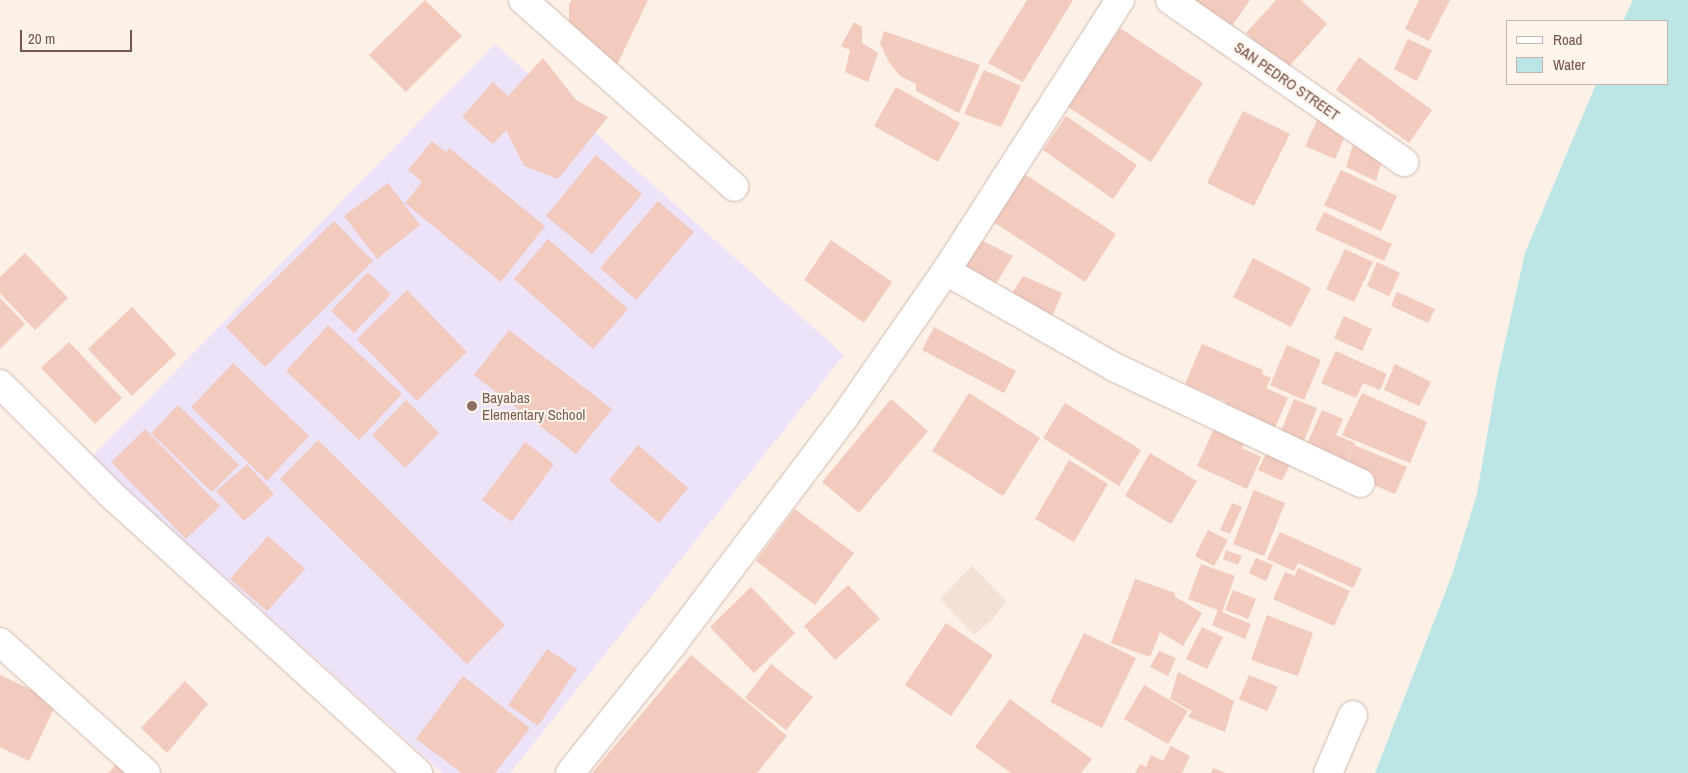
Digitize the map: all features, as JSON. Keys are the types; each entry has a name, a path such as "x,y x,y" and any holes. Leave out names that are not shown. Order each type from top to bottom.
{"street":[{"path":"570,773 672,645 837,427 946,271 1120,0"},
{"name":"SAN PEDRO STREET","path":"1170,0 1404,162"},
{"path":"535,4 734,187"},
{"path":"946,271 1116,368 1360,483"},
{"path":"0,384 116,499 418,773"},
{"path":"0,642 146,773"},
{"path":"1328,773 1353,715"}],"shaded area":[{"name":"Bayabas Elementary School","path":"495,44 844,355 510,773 443,773 91,458"},
{"path":"972,566 1006,601 993,619 974,635 940,599"}],"water":[{"path":"1633,0 1688,0 1688,773 1375,773 1452,575 1477,494 1497,378 1525,253 1596,85 1668,85 1668,20 1623,20"}],"building":[{"path":"425,0 462,36 406,92 369,55"},
{"path":"572,0 648,0 616,67 569,31 569,4"},
{"path":"1027,0 1073,0 1023,82 988,63"},
{"path":"1193,0 1250,0 1232,26"},
{"path":"1276,0 1301,0 1327,24 1286,70 1246,33"},
{"path":"1419,0 1450,0 1429,41 1405,29"},
{"path":"854,22 862,27 862,43 878,53 868,82 845,72 850,50 841,46"},
{"path":"1120,28 1203,83 1151,162 1068,107"},
{"path":"884,31 980,65 959,113 916,91 916,84 900,76 889,62 880,43"},
{"path":"1408,39 1432,50 1417,81 1394,69"},
{"path":"1359,57 1432,110 1409,143 1336,90"},
{"path":"543,58 576,100 608,117 558,179 524,166 506,130 493,144 462,117 493,82 508,96"},
{"path":"984,70 1021,86 1001,127 964,114"},
{"path":"896,87 960,123 938,162 874,126"},
{"path":"1323,108 1349,127 1335,159 1305,146"},
{"path":"1243,111 1290,134 1254,206 1207,183"},
{"path":"1066,116 1137,165 1113,199 1043,150"},
{"path":"432,141 446,152 449,148 545,226 501,282 405,203 422,182 408,170"},
{"path":"1353,145 1385,151 1376,181 1346,167"},
{"path":"596,155 642,194 592,254 546,216"},
{"path":"1341,170 1397,196 1381,231 1324,205"},
{"path":"1023,173 1116,234 1085,282 992,221"},
{"path":"388,183 420,225 377,259 344,216"},
{"path":"658,201 694,232 636,300 600,268"},
{"path":"1324,212 1392,244 1384,261 1315,230"},
{"path":"334,221 373,261 265,367 226,327"},
{"path":"548,239 628,309 593,349 514,279"},
{"path":"979,239 1013,256 992,290 960,267"},
{"path":"831,240 892,282 864,323 804,280"},
{"path":"1345,249 1373,262 1354,302 1326,289"},
{"path":"25,253 68,298 35,330 0,293 0,277"},
{"path":"1253,258 1311,288 1291,327 1233,297"},
{"path":"1377,262 1400,273 1389,296 1367,286"},
{"path":"368,272 391,294 354,333 331,311"},
{"path":"1023,276 1062,293 1049,324 1009,298"},
{"path":"407,290 467,352 417,401 357,339"},
{"path":"1397,292 1435,309 1428,323 1391,306"},
{"path":"0,298 25,324 0,349"},
{"path":"132,307 176,354 132,396 88,349"},
{"path":"1344,316 1372,329 1362,351 1334,338"},
{"path":"328,325 402,394 359,440 286,371"},
{"path":"934,327 1016,371 1004,393 922,350"},
{"path":"509,330 612,409 576,454 474,375"},
{"path":"69,342 122,398 95,424 41,368"},
{"path":"1202,344 1263,370 1262,374 1271,378 1266,388 1288,398 1272,434 1222,411 1226,402 1185,384"},
{"path":"1287,345 1321,360 1304,400 1270,385"},
{"path":"1336,351 1387,374 1380,390 1363,383 1356,398 1321,383"},
{"path":"233,363 309,436 267,481 191,407"},
{"path":"1395,364 1431,382 1419,406 1384,390"},
{"path":"969,393 1040,438 1003,496 932,451"},
{"path":"1362,393 1427,422 1410,463 1342,435"},
{"path":"891,399 928,431 859,513 822,482"},
{"path":"1294,399 1317,408 1303,443 1280,434"},
{"path":"406,400 439,433 405,468 372,435"},
{"path":"1065,403 1141,450 1119,486 1043,438"},
{"path":"178,405 239,465 212,492 151,433"},
{"path":"1322,410 1343,419 1336,435 1355,443 1342,472 1303,453"},
{"path":"1219,418 1250,432 1242,448 1261,457 1247,489 1197,466"},
{"path":"145,429 220,506 186,539 111,462"},
{"path":"318,440 505,625 467,664 280,479"},
{"path":"525,442 554,464 512,522 482,500"},
{"path":"638,445 688,488 659,523 609,480"},
{"path":"1270,445 1294,456 1282,481 1258,470"},
{"path":"1354,445 1407,467 1395,494 1344,472"},
{"path":"1150,453 1197,481 1171,524 1125,496"},
{"path":"1069,460 1108,484 1074,542 1035,519"},
{"path":"247,464 274,494 244,521 216,491"},
{"path":"1254,490 1285,503 1264,556 1233,544"},
{"path":"1232,503 1242,507 1230,534 1220,530"},
{"path":"795,509 854,553 815,605 756,561"},
{"path":"1208,530 1228,540 1214,566 1195,556"},
{"path":"1280,532 1362,569 1353,588 1298,563 1294,571 1267,559"},
{"path":"268,536 305,569 267,611 230,579"},
{"path":"1226,550 1242,556 1238,565 1223,559"},
{"path":"1256,558 1273,565 1266,581 1249,573"},
{"path":"1201,564 1235,576 1222,612 1251,624 1245,639 1212,625 1218,610 1188,599"},
{"path":"1298,568 1350,591 1334,626 1273,599 1285,572 1295,576"},
{"path":"1135,579 1175,593 1174,596 1202,613 1183,646 1160,632 1150,657 1111,643"},
{"path":"848,585 880,619 835,660 804,626"},
{"path":"751,587 795,633 754,673 710,627"},
{"path":"1233,590 1256,599 1248,619 1225,610"},
{"path":"1267,615 1313,633 1298,676 1251,660"},
{"path":"946,623 993,655 951,716 905,685"},
{"path":"1202,627 1223,637 1207,669 1186,659"},
{"path":"1084,633 1136,658 1102,728 1050,702"},
{"path":"547,649 577,669 538,726 508,705"},
{"path":"1159,651 1176,658 1168,676 1150,667"},
{"path":"691,655 787,736 757,773 592,773"},
{"path":"771,664 813,697 786,730 745,698"},
{"path":"1178,672 1234,701 1225,732 1188,717 1192,711 1170,699"},
{"path":"0,675 57,702 29,761 0,747"},
{"path":"1249,675 1278,687 1267,711 1239,699"},
{"path":"463,676 530,728 495,773 462,773 416,739"},
{"path":"185,681 208,704 167,753 141,728"},
{"path":"1144,685 1188,711 1168,744 1124,719"},
{"path":"1010,699 1092,759 1081,773 1011,773 975,747"},
{"path":"1171,746 1190,756 1182,773 1135,773 1140,764 1146,767 1151,755 1163,761"},
{"path":"124,757 139,773 108,773"},
{"path":"1213,768 1226,773 1211,773"}],"place":[{"name":"Bayabas Elementary School","path":"472,406"}]}
